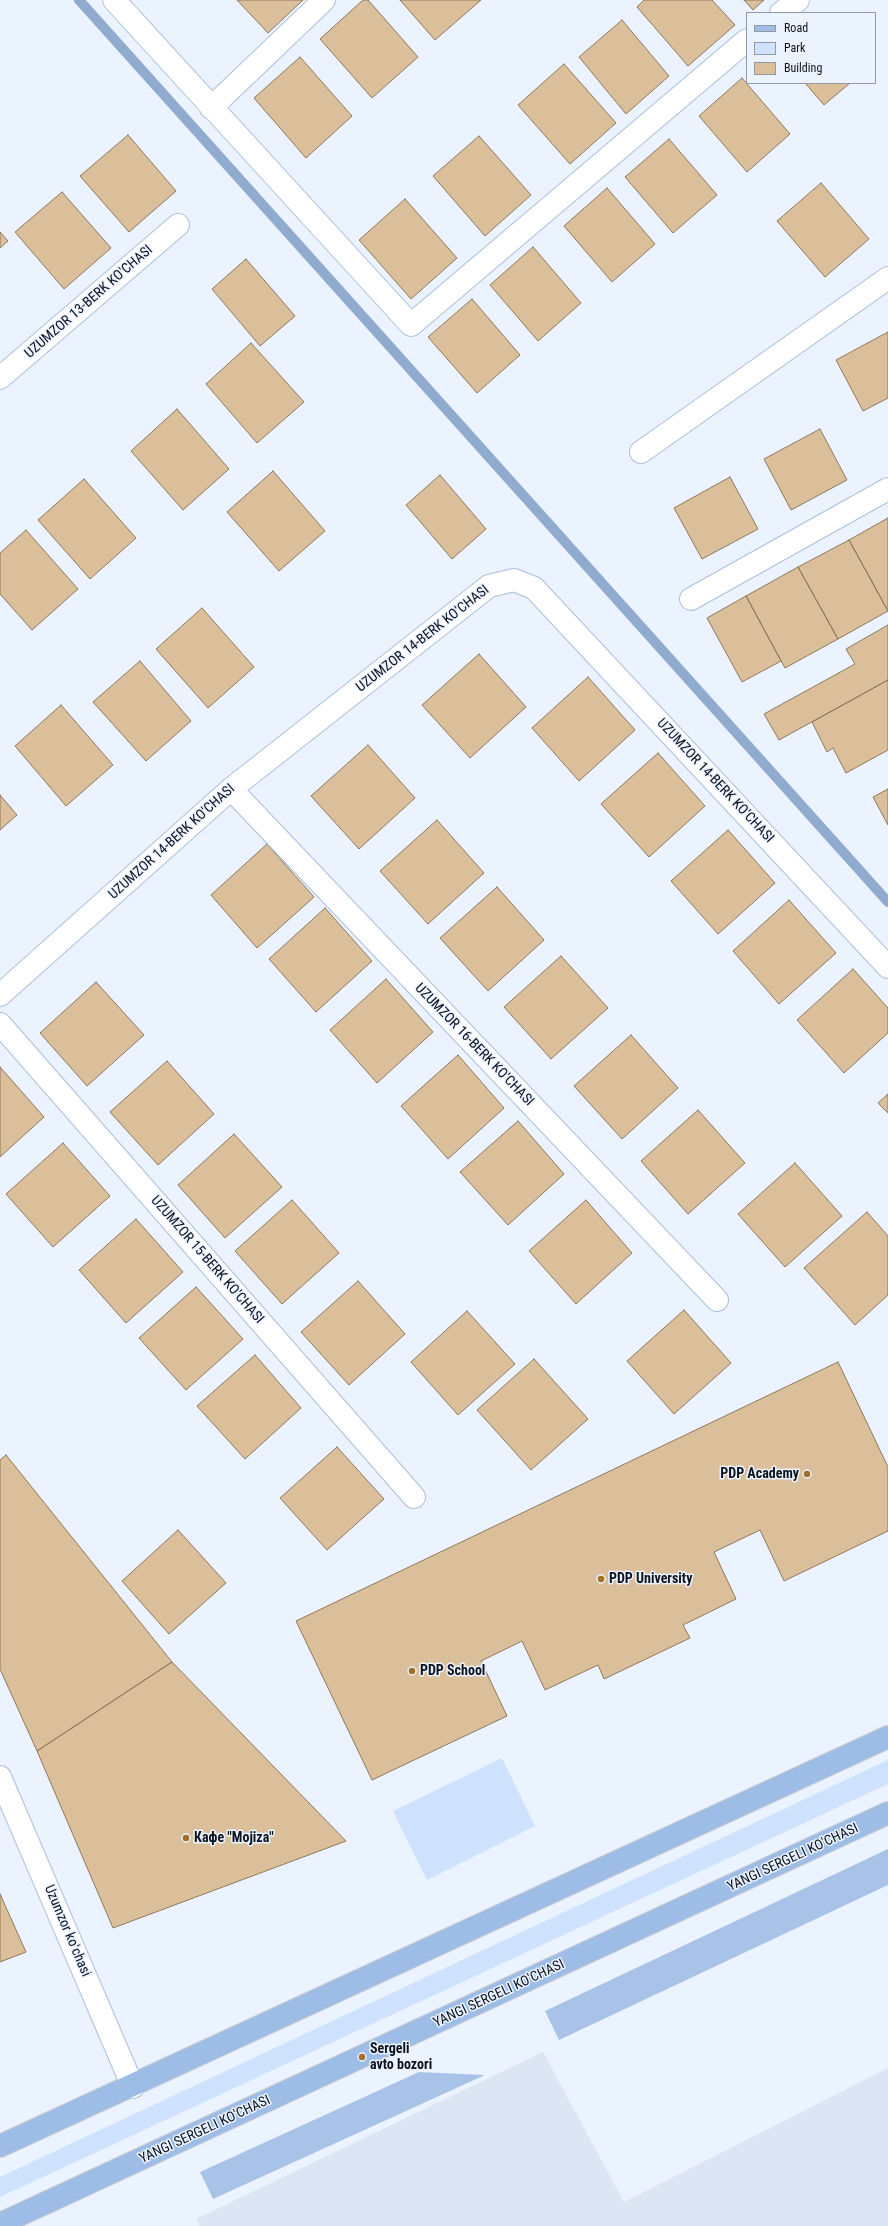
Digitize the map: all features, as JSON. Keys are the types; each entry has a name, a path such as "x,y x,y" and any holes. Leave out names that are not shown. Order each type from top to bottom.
{"main road":[{"path":"0,2146 888,1737"},
{"name":"YANGI SERGELI KO'CHASI","path":"0,2224 888,1813"}],"street":[{"path":"114,0 211,108 411,325 746,41"},
{"path":"211,108 324,0"},
{"path":"782,12 798,0"},
{"name":"UZUMZOR 13-BERK KO'CHASI","path":"0,378 178,225"},
{"path":"641,452 888,278"},
{"path":"691,598 888,489"},
{"name":"UZUMZOR 14-BERK KO'CHASI","path":"0,995 231,789 489,586 514,580 534,588 888,967"},
{"name":"UZUMZOR 16-BERK KO'CHASI","path":"231,789 717,1300"},
{"name":"UZUMZOR 15-BERK KO'CHASI","path":"0,1024 414,1497"},
{"name":"Uzumzor koʻchasi","path":"0,1777 133,2086"}],"shaded area":[{"path":"888,1849 888,1885 559,2040 545,2011"},
{"path":"543,2052 624,2202 888,2068 888,2226 200,2226 196,2219"},
{"path":"419,2072 485,2075 213,2199 200,2172"}],"green space":[{"path":"502,1758 535,1826 427,1880 393,1811"},
{"path":"888,1760 888,1784 0,2197 0,2177"}],"building":[{"path":"237,0 303,0 268,33"},
{"path":"363,0 368,0 418,57 372,98 320,39"},
{"path":"400,0 481,0 435,40"},
{"path":"644,0 712,0 735,25 688,66 637,7"},
{"path":"744,0 764,0 753,10"},
{"path":"622,20 669,76 626,114 579,57"},
{"path":"300,57 352,116 306,158 254,98"},
{"path":"564,64 616,123 570,164 518,105"},
{"path":"742,78 790,134 747,172 699,116"},
{"path":"806,84 849,84 824,105"},
{"path":"128,135 176,191 129,232 80,176"},
{"path":"479,136 531,195 485,236 433,176"},
{"path":"669,139 717,195 673,233 625,177"},
{"path":"821,183 869,239 825,277 777,221"},
{"path":"607,188 655,244 612,282 564,226"},
{"path":"62,192 111,248 64,289 15,232"},
{"path":"405,199 457,258 411,299 359,240"},
{"path":"0,232 8,241 0,248"},
{"path":"533,247 581,303 538,341 490,285"},
{"path":"246,259 295,316 260,346 212,289"},
{"path":"472,299 520,355 477,393 428,337"},
{"path":"888,332 888,398 863,411 836,360"},
{"path":"251,343 304,402 257,443 206,384"},
{"path":"177,409 229,469 183,510 131,451"},
{"path":"820,429 847,480 791,510 764,459"},
{"path":"273,471 325,531 279,571 227,512"},
{"path":"440,475 486,529 452,559 406,505"},
{"path":"730,477 758,529 702,559 674,508"},
{"path":"84,479 136,538 90,579 38,520"},
{"path":"888,518 888,611 849,540"},
{"path":"26,530 78,589 32,630 0,594 0,553"},
{"path":"849,540 888,611 838,639 798,567"},
{"path":"798,567 838,639 785,668 746,596"},
{"path":"746,596 781,661 742,682 707,618"},
{"path":"202,608 254,667 208,708 156,649"},
{"path":"888,625 888,680 779,740 764,714 855,664 846,649"},
{"path":"479,654 526,707 470,758 422,705"},
{"path":"140,661 191,721 146,761 93,702"},
{"path":"588,677 635,730 579,781 532,728"},
{"path":"888,680 888,750 846,773 833,748 827,752 812,722"},
{"path":"61,705 113,765 66,806 15,746"},
{"path":"368,745 415,798 359,849 311,796"},
{"path":"658,753 705,806 649,857 601,804"},
{"path":"888,789 888,825 873,797"},
{"path":"0,795 17,815 0,830"},
{"path":"437,820 484,873 428,924 380,871"},
{"path":"728,830 775,883 718,934 671,881"},
{"path":"267,844 314,897 257,948 211,895"},
{"path":"497,887 544,940 488,991 440,938"},
{"path":"789,900 836,953 779,1004 733,951"},
{"path":"325,908 372,961 316,1012 269,959"},
{"path":"561,956 608,1008 551,1059 504,1007"},
{"path":"853,969 888,1008 888,1033 844,1073 797,1020"},
{"path":"386,979 433,1032 377,1083 330,1030"},
{"path":"96,982 144,1035 87,1086 40,1033"},
{"path":"631,1035 678,1088 622,1139 574,1086"},
{"path":"458,1055 504,1108 448,1159 401,1106"},
{"path":"167,1061 214,1114 158,1165 110,1112"},
{"path":"0,1067 44,1117 0,1157"},
{"path":"888,1094 888,1113 878,1103"},
{"path":"698,1110 745,1163 688,1214 641,1161"},
{"path":"518,1121 564,1174 508,1225 460,1172"},
{"path":"234,1134 282,1187 225,1238 178,1185"},
{"path":"63,1143 110,1196 53,1247 6,1194"},
{"path":"795,1163 842,1216 785,1267 738,1214"},
{"path":"292,1200 339,1253 282,1304 235,1251"},
{"path":"586,1200 632,1253 576,1304 529,1251"},
{"path":"867,1212 888,1236 888,1295 855,1325 804,1268"},
{"path":"136,1219 183,1272 126,1323 79,1270"},
{"path":"358,1281 405,1334 349,1385 301,1332"},
{"path":"196,1287 243,1339 186,1390 139,1338"},
{"path":"684,1310 731,1363 674,1414 627,1361"},
{"path":"467,1311 515,1364 458,1415 411,1362"},
{"path":"255,1355 301,1408 245,1459 197,1406"},
{"path":"534,1359 588,1419 531,1470 477,1410"},
{"path":"838,1362 888,1467 888,1531 784,1581 760,1530 714,1552 736,1599 683,1625 690,1638 604,1679 598,1665 545,1690 522,1641 481,1661 507,1716 372,1780 296,1621"},
{"path":"337,1447 384,1499 327,1550 280,1498"},
{"path":"6,1455 172,1662 37,1751 0,1669 0,1460"},
{"path":"178,1530 226,1583 169,1634 122,1581"},
{"path":"172,1662 346,1841 113,1928 37,1751"},
{"path":"0,1894 26,1952 0,1962"}],"waterway":[{"path":"79,0 888,902"}],"place":[{"name":"PDP Academy","path":"807,1474"},
{"name":"PDP University","path":"601,1579"},
{"name":"PDP School","path":"412,1671"},
{"name":"Кафе \"Mojiza\"","path":"186,1838"},
{"name":"Sergeli avto bozori","path":"362,2057"}]}
